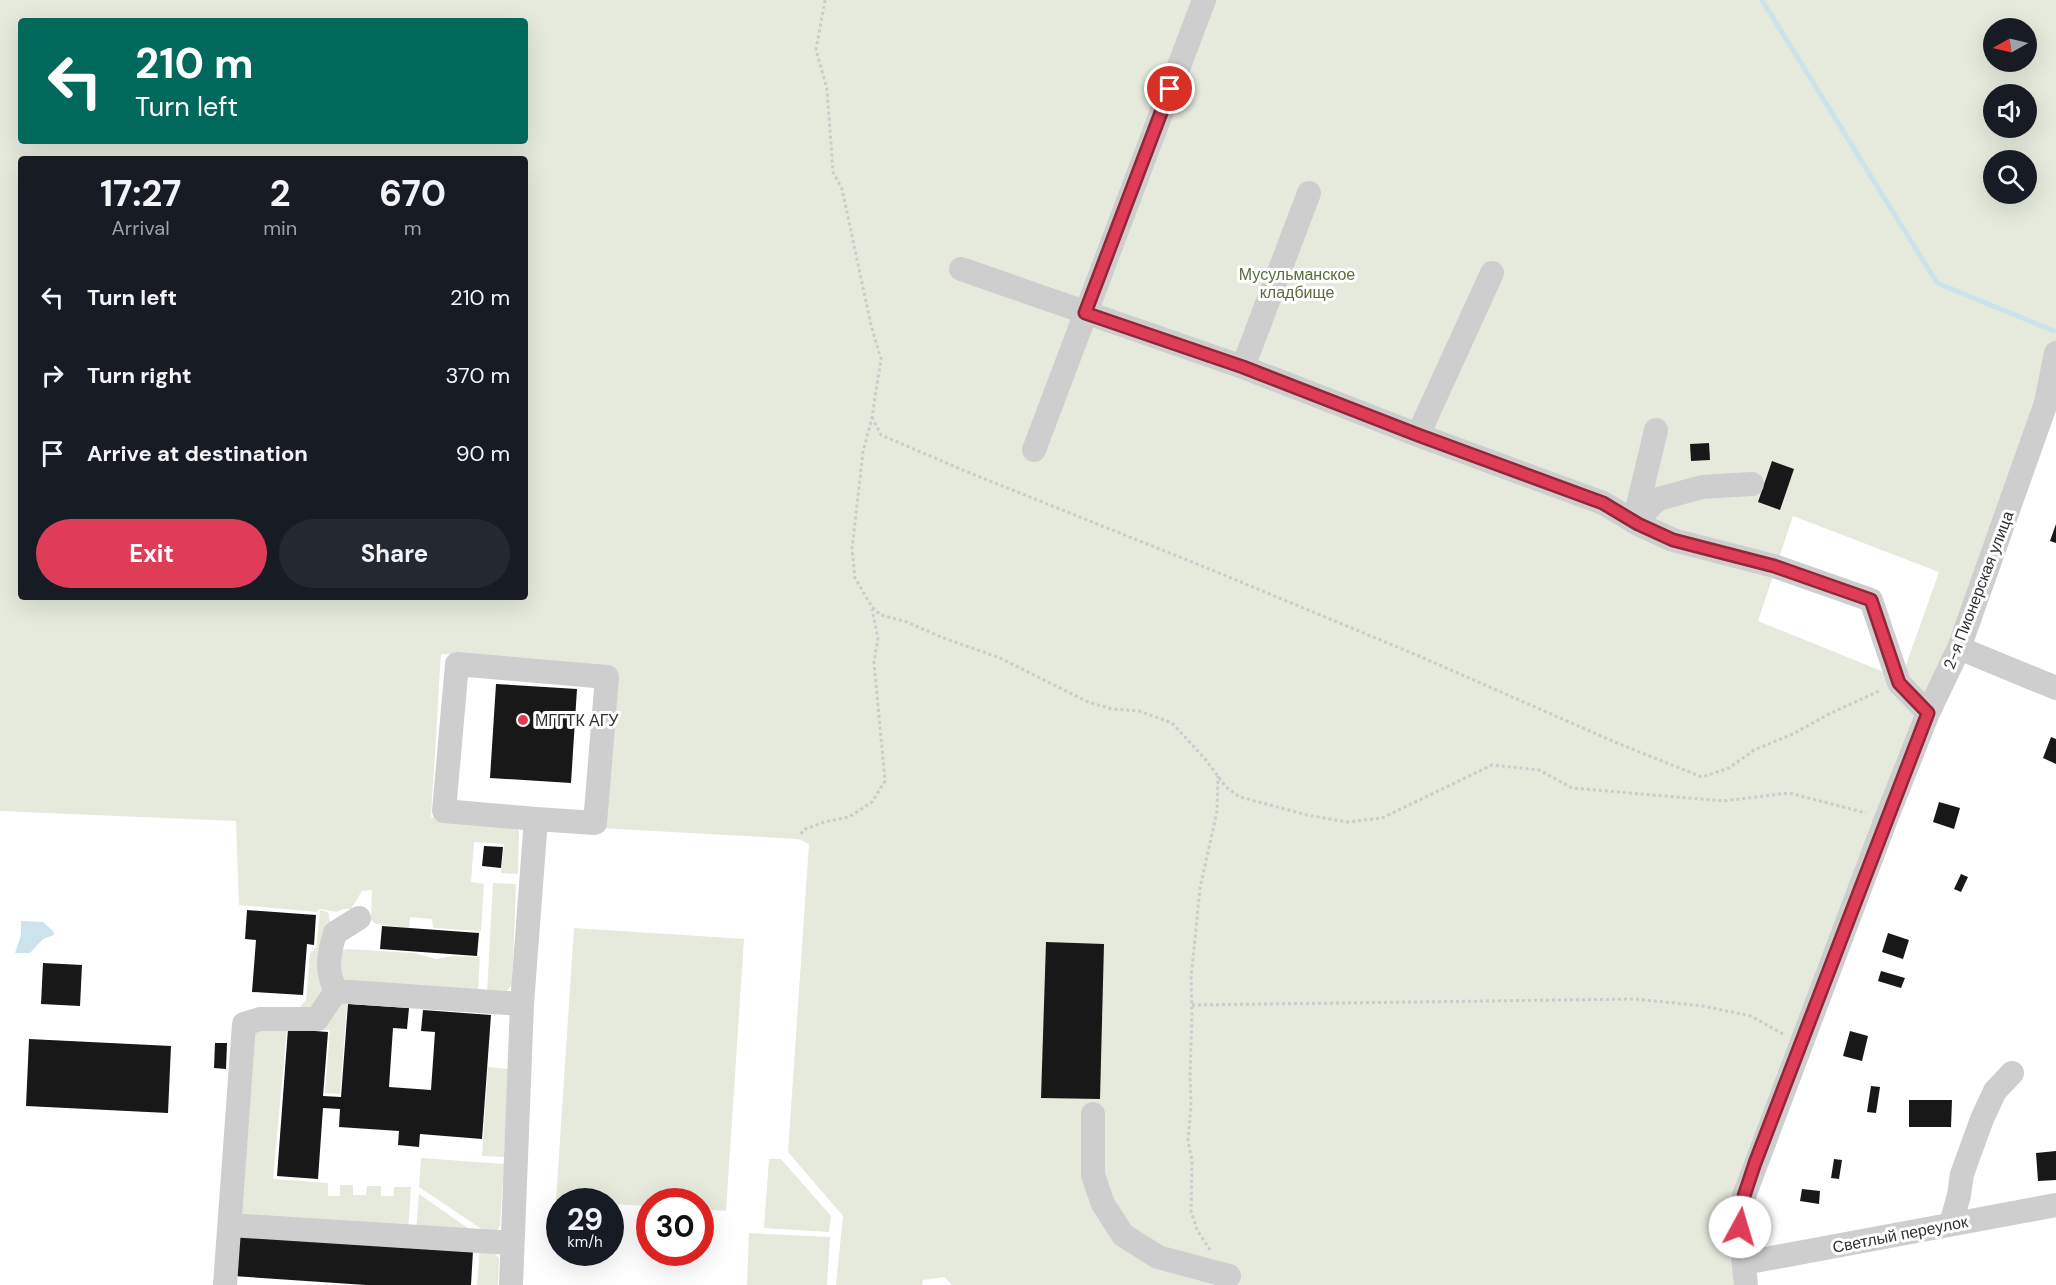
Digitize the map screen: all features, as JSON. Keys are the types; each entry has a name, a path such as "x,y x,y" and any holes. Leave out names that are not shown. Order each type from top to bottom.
{"street":[{"path":"1034,450 1204,0"},
{"path":"1243,367 1309,193"},
{"path":"961,269 1243,367 1603,503 1634,522 1673,540 1774,566 1871,600 1899,683 1928,713"},
{"path":"1418,435 1492,273"},
{"name":"2-я Пионерская улица","path":"1745,1274 1740,1227 1744,1196 1886,819 1928,713 1959,648 2046,403 2056,353"},
{"path":"1634,522 1656,430"},
{"path":"1634,522 1658,499 1702,487 1752,484"},
{"path":"1959,648 2056,688"},
{"path":"457,664 607,677 596,824 536,819 444,811 457,664"},
{"path":"511,1285 522,1004 536,819"},
{"path":"336,991 329,970 329,953 335,933 359,918"},
{"path":"336,991 522,1004"},
{"path":"225,1285 244,1024 260,1019 317,1019 336,991"},
{"path":"1951,1224 1962,1174 1982,1119 1995,1090 2012,1073"},
{"path":"1093,1114 1093,1175 1103,1204 1123,1235 1158,1257 1229,1276"},
{"name":"Светлый переулок","path":"1745,1274 1951,1224 2056,1205"},
{"path":"230,1225 512,1244"}],"path":[{"path":"825,0 816,50 827,89 833,172 842,189 871,325 881,359 872,417 863,452 852,549 855,578 872,607 881,615 908,622 941,637 1000,658 1088,702 1112,709 1139,711 1172,723 1206,760 1226,787 1240,797 1307,816 1348,822 1382,818 1492,765 1539,770 1572,788 1628,792 1668,798 1722,801 1789,793 1886,819"},
{"path":"872,417 881,435 970,474 1186,559 1387,642 1617,743 1702,777 1729,768 1755,750 1793,734 1868,695 1899,683"},
{"path":"801,834 803,830 824,822 849,817 872,802 885,781 874,662 878,638 872,607"},
{"path":"1218,776 1217,811 1200,888 1191,979 1191,1105 1188,1141 1192,1161 1191,1211 1197,1230 1229,1276"},
{"path":"1192,1005 1635,999 1703,1006 1751,1016 1800,1044"}],"green space":[{"name":"Мусульманское кладбище","path":"0,0 2056,0 2056,353 1755,1163 1746,1285 952,1285 944,1277 923,1280 922,1285 836,1285 843,1216 788,1152 809,844 798,839 599,828 610,667 441,654 431,817 512,823 519,831 518,874 501,873 504,844 474,842 471,882 484,884 481,931 433,928 432,919 410,917 409,928 376,924 371,920 372,890 362,891 351,909 337,912 239,905 236,821 0,811","holes":["1793,516 1939,572 1901,679 1758,621"]},
{"path":"493,883 516,884 512,985 506,992 487,993"},
{"path":"320,910 328,912 347,1003 340,1094 325,1093 330,1030 287,1028 273,1179 328,1183 328,1196 340,1196 340,1185 353,1185 353,1195 366,1195 367,1186 381,1186 381,1196 394,1196 394,1187 411,1187 408,1231 238,1214 246,1026 287,1021 288,1007 300,1007 306,1000 310,953 316,948"},
{"path":"574,928 744,939 726,1211 714,1210 714,1188 636,1188 636,1205 624,1205 624,1188 557,1188"},
{"path":"347,949 414,953 436,959 452,956 480,957 478,992 341,982 336,955"},
{"path":"488,1067 508,1069 504,1157 482,1156"},
{"path":"421,1158 504,1164 500,1225 495,1238 419,1187"},
{"path":"769,1159 781,1159 831,1216 829,1232 764,1228"},
{"path":"419,1194 479,1236 416,1232"},
{"path":"749,1233 830,1237 827,1285 747,1285"},
{"path":"480,1247 493,1252 499,1258 498,1285 477,1285"}],"water":[{"path":"21,921 43,922 53,931 54,935 43,939 30,953 15,953 21,935"}],"building":[{"path":"1709,443 1710,460 1691,461 1690,444"},
{"path":"1772,461 1794,469 1780,510 1758,502"},
{"path":"2056,524 2056,543 2050,541"},
{"path":"496,684 577,689 571,783 490,778"},
{"path":"2051,737 2056,739 2056,764 2043,758"},
{"path":"1939,802 1960,808 1954,829 1933,822"},
{"path":"484,846 503,847 501,868 482,866"},
{"path":"1961,874 1968,877 1961,892 1954,889"},
{"path":"247,910 316,915 314,945 307,944 303,995 252,992 256,940 245,939"},
{"path":"382,926 479,933 477,956 380,949"},
{"path":"1888,933 1909,940 1903,959 1882,952"},
{"path":"1046,942 1104,944 1100,1099 1041,1098"},
{"path":"43,963 82,965 80,1006 41,1004"},
{"path":"1881,971 1905,978 1901,988 1878,981"},
{"path":"348,1004 409,1008 407,1029 393,1028 389,1087 431,1090 435,1032 421,1031 423,1010 491,1015 482,1139 420,1134 419,1147 398,1145 399,1131 339,1127 340,1109 323,1108 318,1179 277,1176 288,1029 328,1032 323,1096 341,1097"},
{"path":"1850,1031 1868,1036 1862,1061 1843,1056"},
{"path":"29,1039 171,1046 168,1113 26,1106"},
{"path":"215,1043 227,1043 226,1069 214,1068"},
{"path":"1871,1086 1880,1087 1876,1113 1867,1112"},
{"path":"1909,1100 1952,1100 1951,1127 1909,1127"},
{"path":"2056,1151 2056,1180 2038,1181 2036,1153"},
{"path":"1834,1159 1842,1160 1839,1179 1831,1178"},
{"path":"1802,1189 1820,1191 1819,1204 1800,1201"},
{"path":"236,1235 473,1251 471,1285 366,1285 233,1276"}],"waterway":[{"path":"1762,0 1937,283 2054,331"}],"place":[{"name":"МГГТК АГУ","path":"523,720"}],"route":[{"path":"1170,89 1085,313 1243,367 1603,503 1638,524 1673,540 1774,566 1871,600 1899,683 1928,713 1755,1163 1744,1196 1740,1227"}]}
